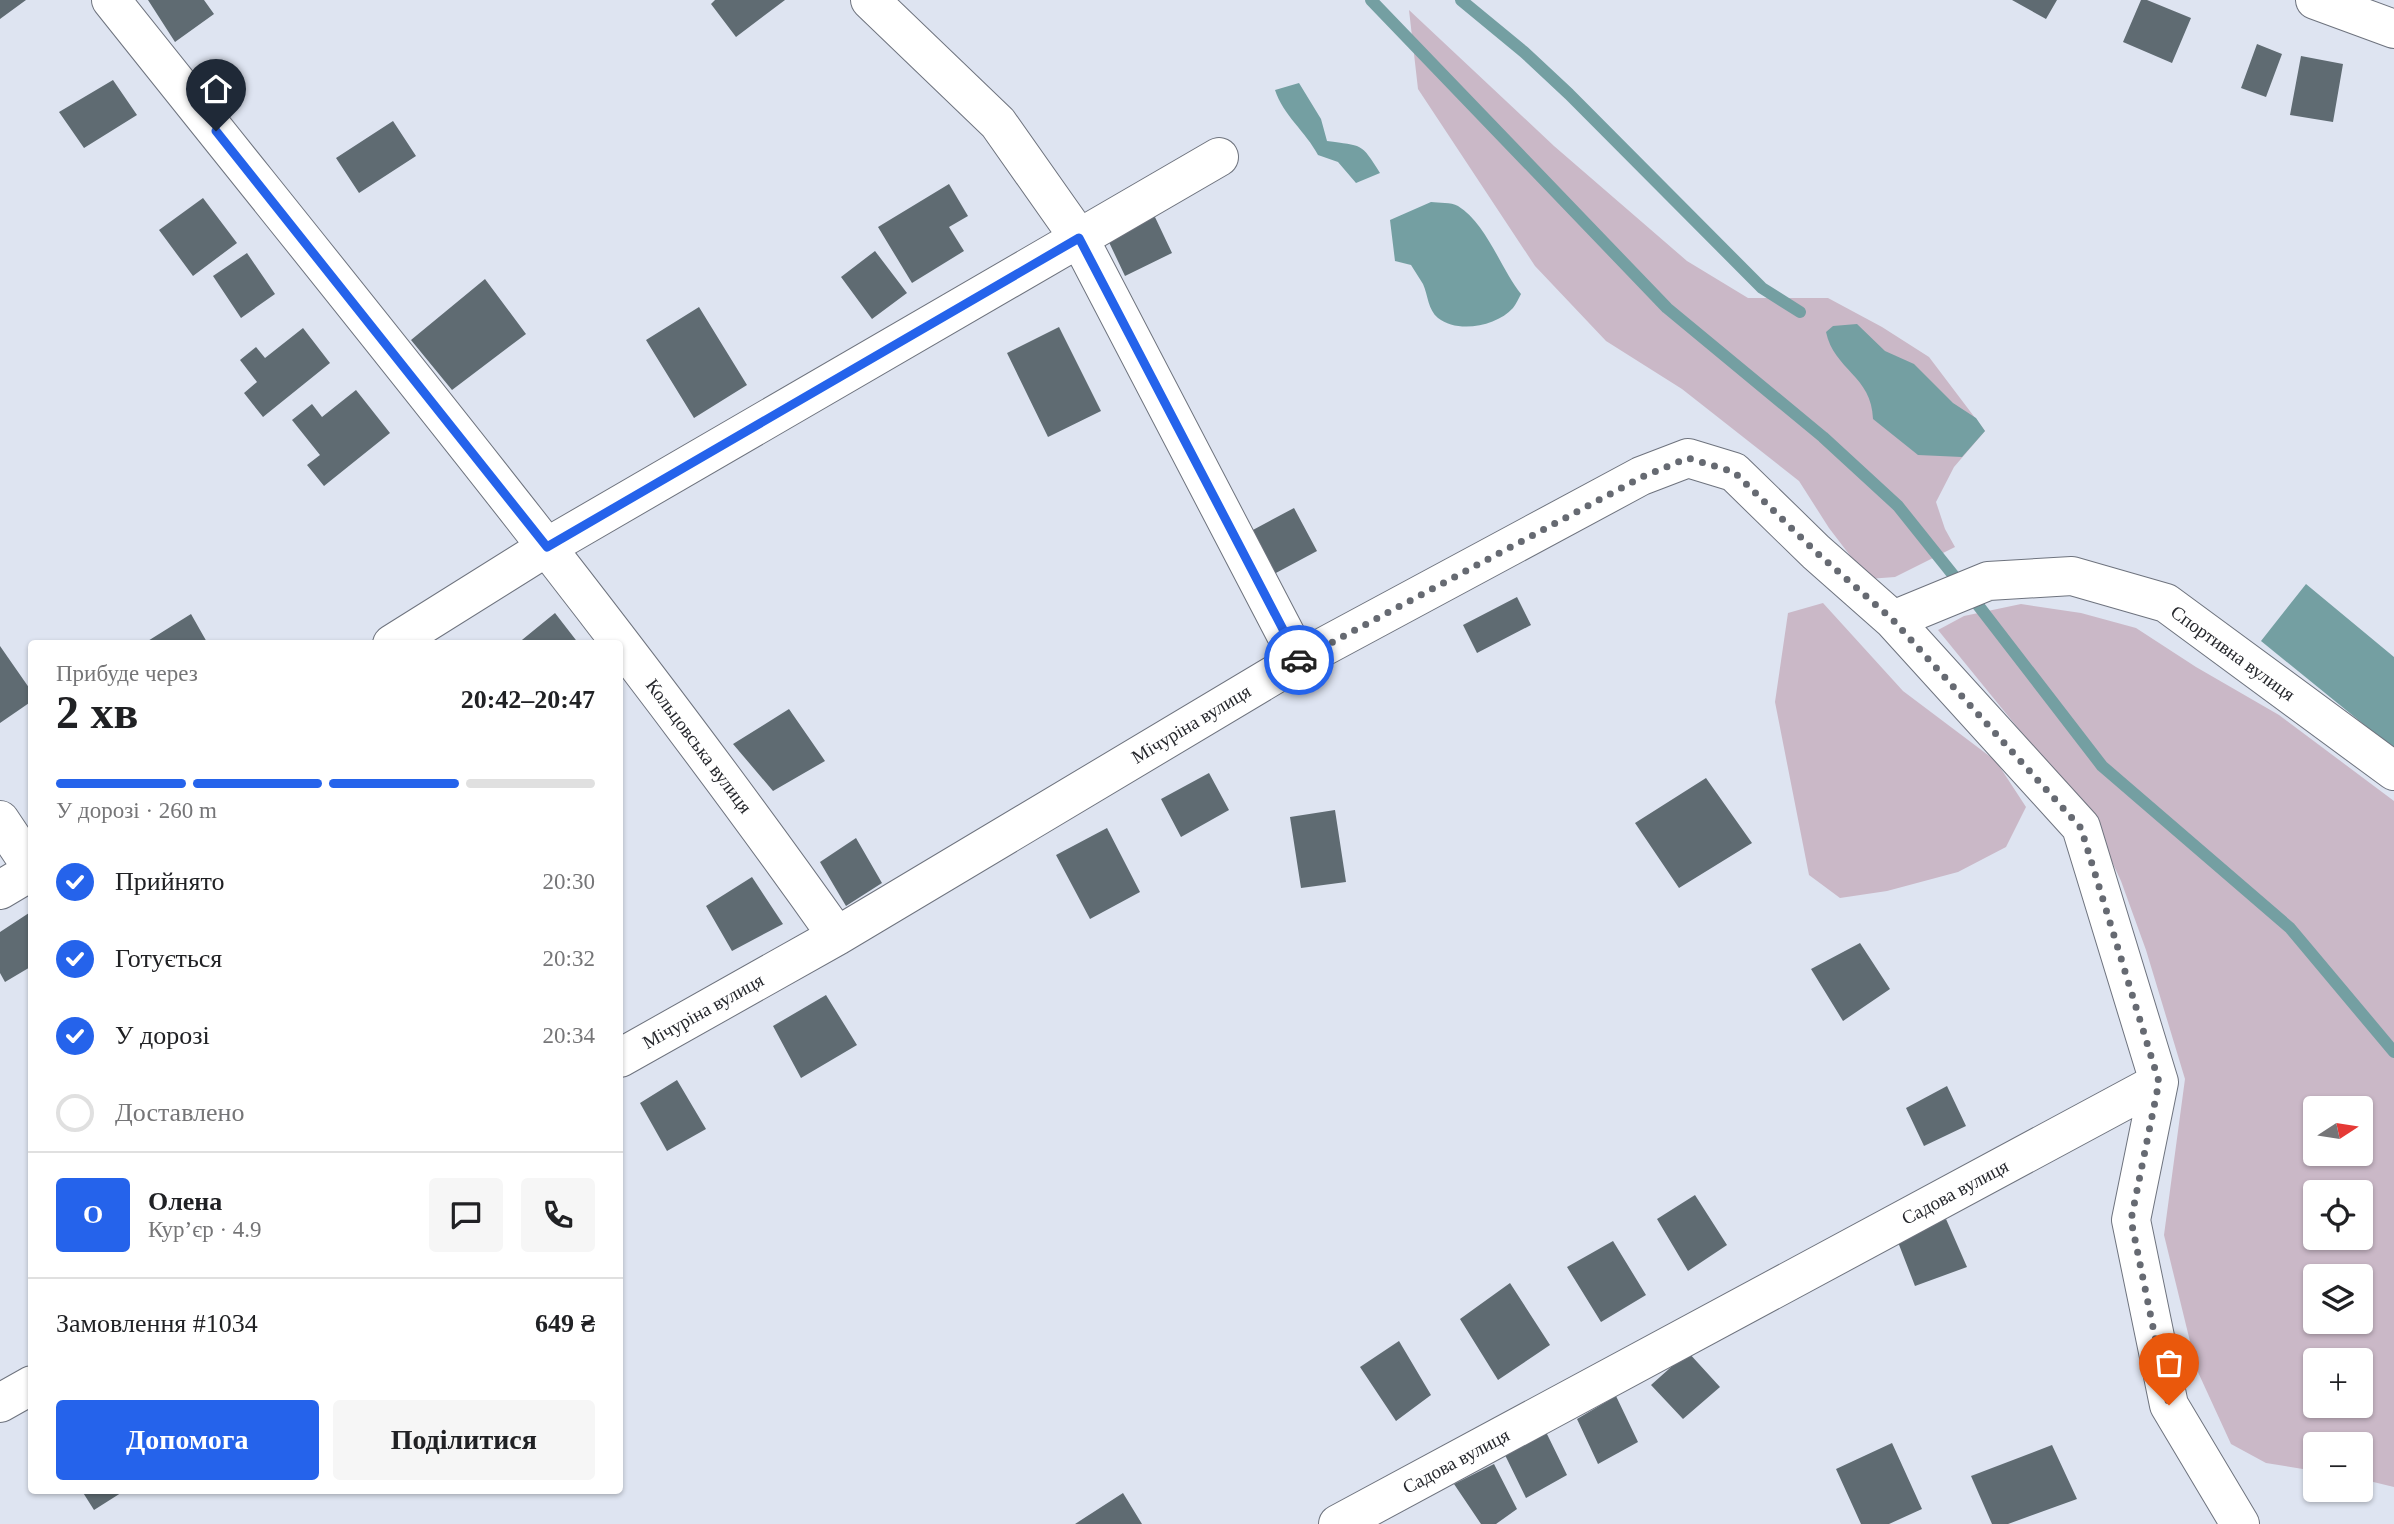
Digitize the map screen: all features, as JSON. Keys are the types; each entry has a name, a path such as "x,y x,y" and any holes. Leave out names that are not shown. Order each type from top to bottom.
{"street":[{"name":"Кольцовська вулиця","path":"111,0 619,640"},
{"path":"870,0 998,122 1079,238 1299,660"},
{"path":"2315,0 2394,29"},
{"path":"398,640 547,547 1219,157"},
{"name":"Мічуріна вулиця","path":"623,1056 837,936 1299,660 1642,477 1688,458 1734,472 1816,552 1893,620 2081,828 2159,1082"},
{"name":"Спортивна вулиця","path":"1893,620 1989,581 2072,576 2166,603 2394,771"},
{"name":"Кольцовська вулиця","path":"623,646 729,783 837,936"},
{"path":"0,820 28,863"},
{"path":"0,891 28,872"},
{"path":"2159,1082 2131,1220 2169,1405 2240,1524"},
{"name":"Садова вулиця","path":"1338,1524 2159,1082"},
{"path":"0,1403 28,1387"}],"shaded area":[{"path":"1409,10 1554,146 1687,261 1748,298 1828,298 1882,327 1929,357 1985,431 1954,467 1936,502 1945,529 1955,547 1895,577 1868,579 1829,528 1799,481 1682,389 1606,341 1535,266 1418,89"},
{"path":"1299,83 1321,119 1327,141 1359,147 1369,156 1380,173 1356,183 1338,162 1318,155 1283,107 1275,90"},
{"path":"1431,202 1458,206 1477,223 1521,294 1506,314 1477,326 1446,323 1432,311 1423,284 1411,265 1395,261 1390,220"},
{"path":"1857,324 1885,351 1914,364 1953,403 1976,418 1985,431 1962,457 1918,455 1873,419 1866,393 1837,356 1826,332 1833,326"},
{"path":"2306,584 2394,657 2394,749 2261,641"},
{"path":"1823,603 1903,691 1996,761 2026,807 2006,847 1958,872 1887,891 1840,898 1809,875 1775,702 1788,613"},
{"path":"2021,604 2081,613 2136,628 2196,667 2279,715 2394,801 2394,1487 2373,1482 2373,1432 2303,1432 2303,1469 2266,1463 2231,1444 2197,1370 2164,1235 2185,1079 2146,950 2121,881 2092,819 1938,630 1964,616"}],"building":[{"path":"0,0 26,0 0,19"},
{"path":"148,0 204,0 214,14 175,42"},
{"path":"715,0 785,0 736,37 711,4"},
{"path":"2012,0 2057,0 2046,19"},
{"path":"2141,0 2191,18 2172,63 2123,42"},
{"path":"2257,44 2282,54 2266,97 2241,88"},
{"path":"2301,56 2343,64 2333,122 2290,115"},
{"path":"113,80 137,115 84,148 59,112"},
{"path":"393,121 416,156 359,193 336,158"},
{"path":"949,184 968,216 949,227 964,251 912,283 878,227"},
{"path":"203,198 237,243 193,276 159,230"},
{"path":"1154,215 1172,253 1125,276 1107,238"},
{"path":"875,251 907,293 872,319 841,277"},
{"path":"247,253 275,294 241,318 213,276"},
{"path":"485,279 526,334 452,390 411,340"},
{"path":"699,307 747,385 694,418 646,340"},
{"path":"1059,327 1101,411 1048,437 1007,353"},
{"path":"303,328 330,363 263,417 244,393 257,382 240,360 256,347 265,358"},
{"path":"356,390 390,433 324,486 307,465 320,455 292,420 312,404 322,417"},
{"path":"1294,508 1317,551 1274,574 1251,531"},
{"path":"1517,597 1531,625 1477,653 1463,625"},
{"path":"555,613 576,640 522,640"},
{"path":"191,614 206,640 149,640"},
{"path":"0,646 28,686 28,704 0,723"},
{"path":"789,709 825,761 773,791 733,744"},
{"path":"1209,773 1229,810 1181,837 1161,799"},
{"path":"1706,778 1752,843 1679,888 1635,823"},
{"path":"1335,810 1346,882 1301,888 1290,817"},
{"path":"1107,828 1140,892 1090,919 1056,855"},
{"path":"856,838 882,883 846,906 820,862"},
{"path":"752,877 783,924 732,951 706,906"},
{"path":"28,914 28,968 5,982 0,973 0,932"},
{"path":"1860,943 1890,989 1843,1021 1811,969"},
{"path":"826,995 857,1045 801,1078 773,1026"},
{"path":"677,1080 706,1129 667,1151 640,1103"},
{"path":"1947,1086 1966,1126 1924,1146 1906,1108"},
{"path":"1695,1195 1727,1245 1688,1271 1657,1219"},
{"path":"1946,1219 1967,1267 1915,1286 1896,1237"},
{"path":"1613,1241 1646,1295 1601,1322 1567,1267"},
{"path":"1510,1283 1550,1345 1498,1380 1460,1319"},
{"path":"1399,1341 1431,1395 1396,1421 1360,1367"},
{"path":"1688,1352 1720,1387 1683,1419 1651,1385"},
{"path":"1616,1396 1638,1442 1598,1464 1577,1419"},
{"path":"1546,1432 1567,1475 1526,1498 1505,1455"},
{"path":"1892,1443 1922,1509 1889,1524 1861,1524 1836,1469"},
{"path":"2052,1445 2077,1499 2008,1524 1992,1524 1971,1476"},
{"path":"1494,1464 1517,1509 1496,1524 1481,1524 1454,1484"},
{"path":"1123,1493 1142,1524 1075,1524"},
{"path":"84,1494 119,1494 94,1510"}],"waterway":[{"path":"1371,0 1667,308 1823,437 1898,506 1958,581"},
{"path":"1461,0 1524,52 1569,94 1762,288 1800,312"},
{"path":"1971,596 2102,766 2290,928 2394,1052"}],"way so far":[{"path":"1299,660 1642,477 1688,458 1734,472 1816,552 1893,620 2081,828 2159,1082 2131,1220 2169,1405"}],"route":[{"path":"216,131 547,547 1079,238 1299,660"}]}
